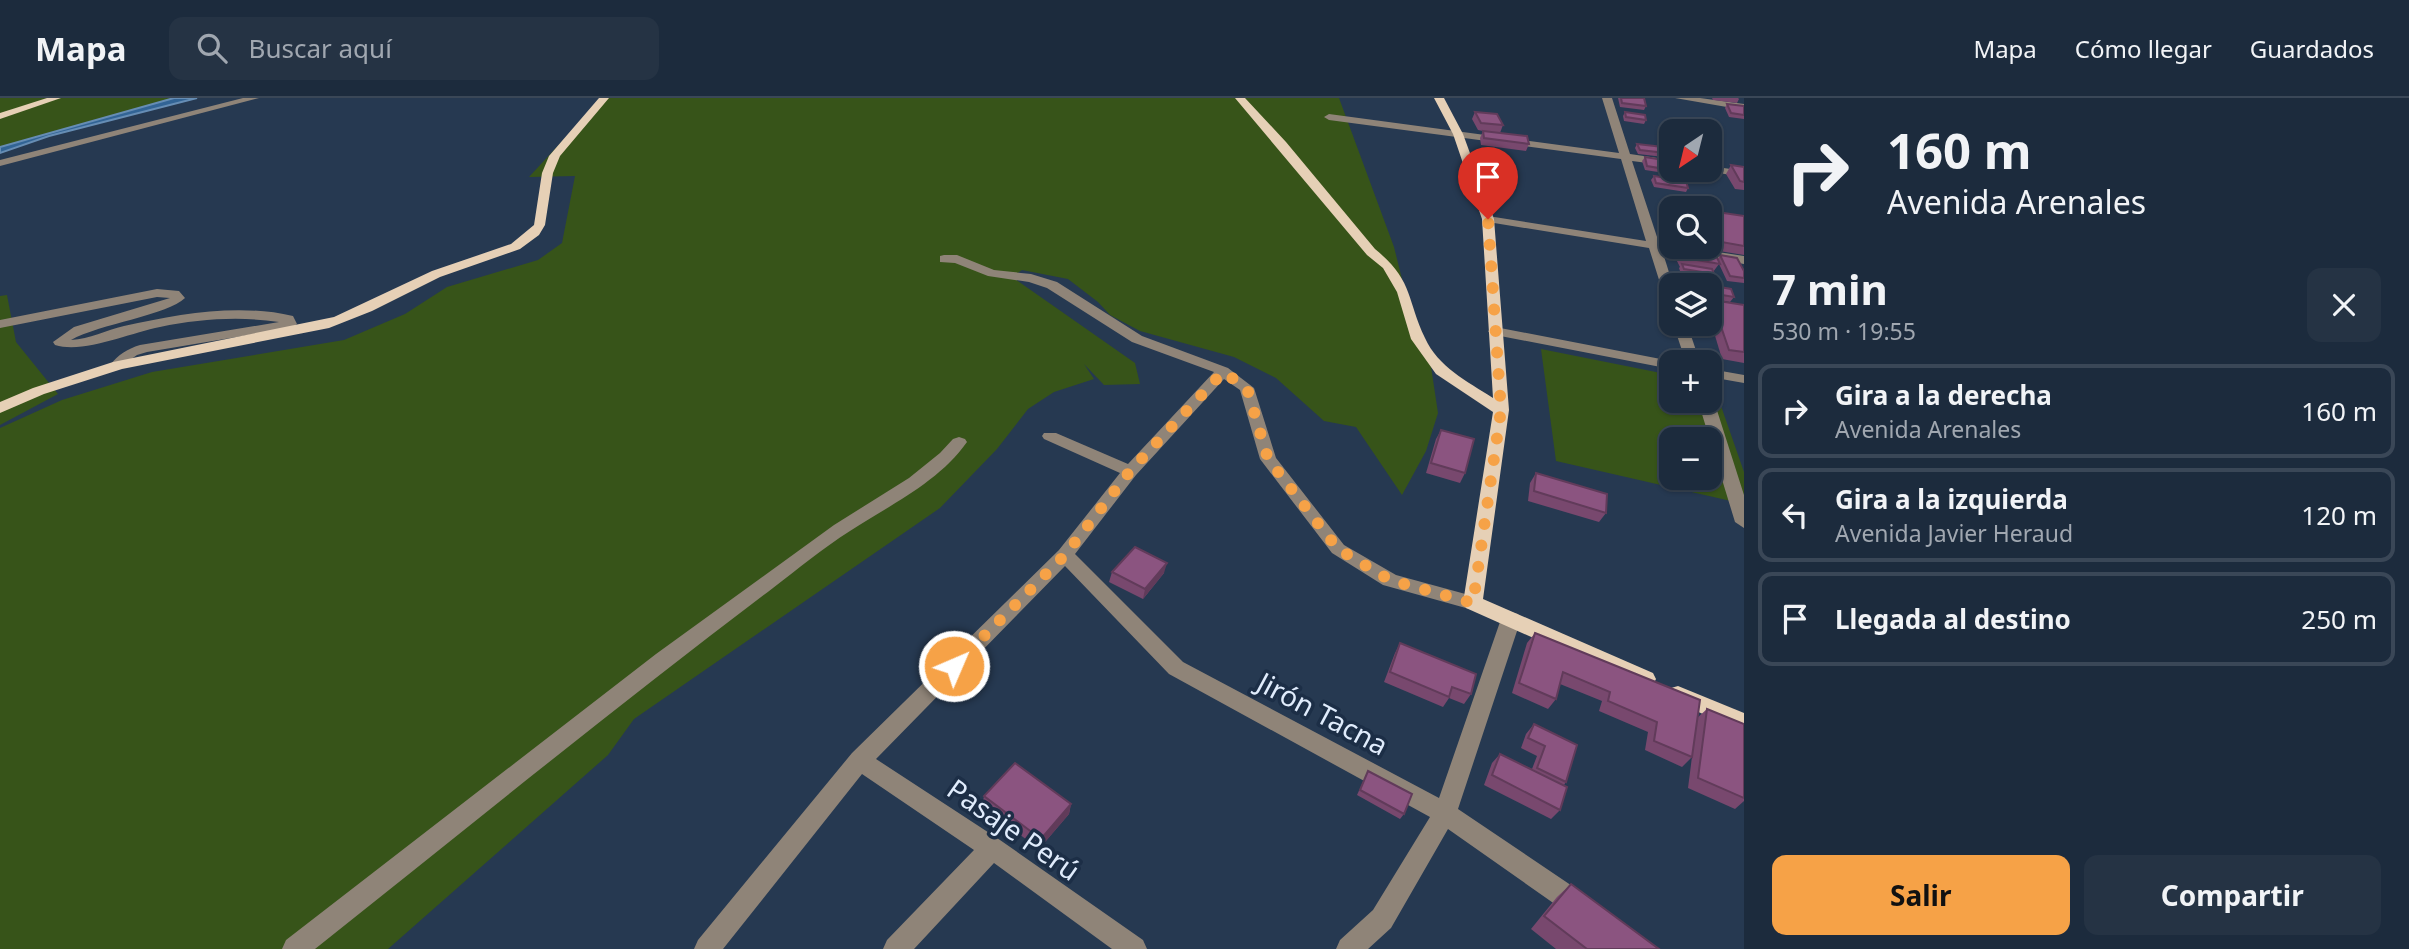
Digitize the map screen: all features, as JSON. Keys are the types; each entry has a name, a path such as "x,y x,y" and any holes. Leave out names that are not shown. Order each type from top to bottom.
{"main road":[{"path":"0,116 56,98"},
{"path":"0,408 46,387 117,365 324,326 380,304 438,273 524,241 535,232 540,221 549,166 559,149 604,98"},
{"path":"1240,98 1282,144 1371,252 1388,266 1404,292 1418,339 1441,370 1501,410"},
{"path":"1439,98 1458,134 1488,219 1501,410 1473,603 1744,723"}],"street":[{"path":"0,163 254,98"},
{"path":"1607,98 1662,273"},
{"path":"1680,98 1744,107"},
{"path":"1329,117 1659,161"},
{"path":"1722,171 1744,174"},
{"path":"1488,219 1744,260"},
{"path":"944,259 957,259 992,273 1031,278 1052,285 1094,314 1138,339 1223,372 1247,388 1268,459 1338,549 1390,580 1473,603"},
{"path":"0,324 157,293 174,294 178,298 169,304 81,330 64,337 60,342 75,344 127,330 207,314 252,314 288,319 290,324 145,348 132,352 117,365"},
{"path":"1495,331 1659,363"},
{"path":"707,949 860,760 1065,555 1130,471 1223,372"},
{"path":"1722,375 1744,379"},
{"path":"1711,413 1738,485 1744,522"},
{"path":"1050,436 1130,471"},
{"path":"295,949 663,660 840,529 915,482 947,457 959,442"},
{"name":"Jirón Tacna","path":"1065,555 1176,668 1445,813 1597,919"},
{"path":"1349,949 1381,919 1445,813 1511,619"},
{"name":"Pasaje Perú","path":"860,760 992,848 1134,949"},
{"path":"896,949 992,848"}],"green space":[{"path":"0,98 194,98 90,124 0,152"},
{"path":"602,98 1339,98 1394,247 1406,295 1430,360 1438,413 1426,451 1402,495 1356,427 1324,421 1276,378 1234,357 1140,331 1110,315 1068,279 1022,270 1012,277 1135,363 1140,384 1104,385 1084,364 1094,379 1054,392 1028,409 997,449 940,508 634,719 608,755 388,949 0,949 0,428 62,400 152,372 344,340 405,314 447,287 538,260 562,243 575,176 529,177"},
{"path":"7,295 16,342 58,394 0,425 0,296"},
{"path":"1541,349 1659,373 1659,413 1722,413 1722,409 1744,472 1744,504 1683,490 1722,490 1722,427 1659,427 1659,485 1556,461"}],"water":[{"path":"174,98 197,98 49,136 0,153 0,147"}],"building":[{"path":"1621,98 1644,98 1646,106 1622,103"},
{"path":"1727,104 1744,106 1744,115 1731,113"},
{"path":"1475,112 1497,114 1503,125 1481,123"},
{"path":"1625,112 1645,115 1646,120 1626,117"},
{"path":"1483,131 1527,136 1529,144 1484,138"},
{"path":"1637,144 1659,147 1659,152 1640,150"},
{"path":"1645,157 1659,159 1659,168 1647,166"},
{"path":"1731,165 1744,167 1744,182 1740,181"},
{"path":"1654,176 1659,177 1659,182 1686,182 1688,188 1656,183"},
{"path":"1722,213 1744,216 1744,246 1722,242"},
{"path":"1722,255 1737,258 1744,271 1744,278 1730,276"},
{"path":"1691,259 1718,259 1720,264"},
{"path":"1682,264 1712,269 1714,273 1708,273 1684,269"},
{"path":"1722,287 1731,289 1734,297 1722,295"},
{"path":"1722,302 1744,305 1744,352 1729,350 1722,329"},
{"path":"1441,430 1474,439 1465,473 1431,463"},
{"path":"1536,473 1607,494 1606,513 1534,491"},
{"path":"1135,547 1167,563 1145,589 1112,572"},
{"path":"1535,633 1700,700 1692,757 1654,741 1657,722 1608,701 1610,692 1563,672 1556,699 1519,683"},
{"path":"1400,643 1476,674 1471,694 1452,687 1449,697 1390,672"},
{"path":"1707,709 1744,724 1744,798 1698,778"},
{"path":"1534,724 1577,745 1566,782 1537,768 1545,746 1528,738"},
{"path":"1500,754 1567,787 1560,810 1492,775"},
{"path":"1015,763 1071,804 1041,839 984,796"},
{"path":"1368,771 1412,794 1404,814 1360,790"},
{"path":"1571,884 1659,949 1587,949 1544,916"}],"route":[{"path":"954,666 1065,555 1130,471 1223,372 1247,388 1268,459 1338,549 1390,580 1473,603 1501,410 1488,219"}]}
